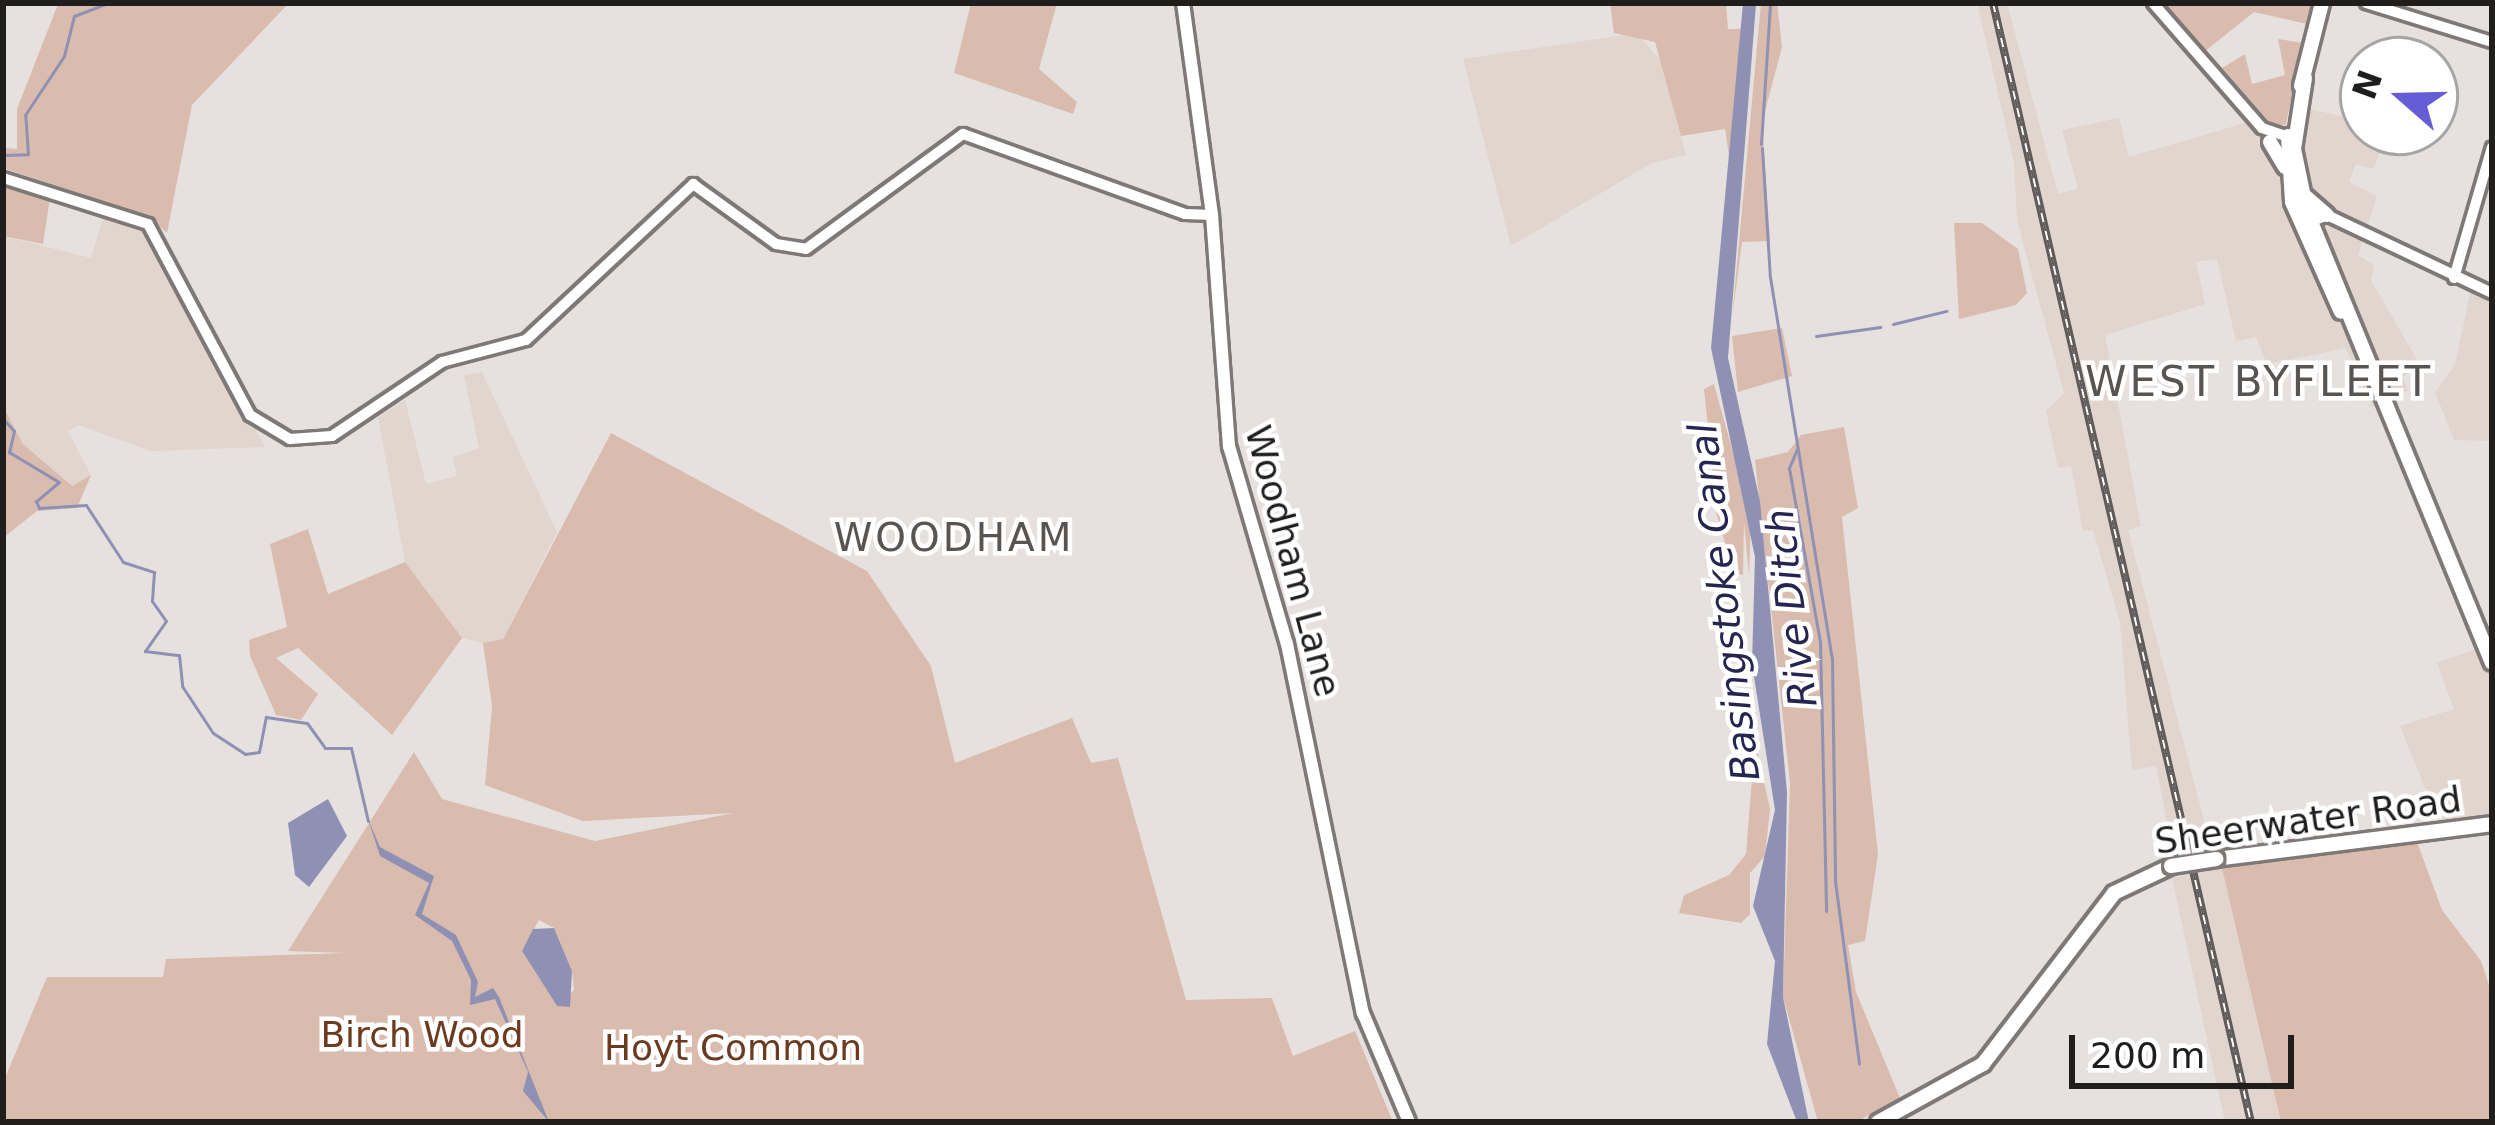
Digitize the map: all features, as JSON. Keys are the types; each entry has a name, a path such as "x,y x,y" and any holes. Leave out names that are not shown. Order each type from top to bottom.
{"main road":[{"name":"Woodham Lane","path":"1183,3 1213,215 1229,446 1287,644 1363,1013 1409,1122"},
{"path":"2285,167 2322,3"},
{"path":"2270,142 2285,167 2307,229 2357,336 2492,662"},
{"path":"2291,142 2307,229"},
{"path":"2302,192 2328,216"},
{"name":"Sheerwater Road","path":"1878,1122 1896,1117 1991,1058 2118,889 2171,866 2492,824"}],"street":[{"path":"2152,3 2270,142 2291,142"},
{"path":"2366,3 2492,42"},
{"path":"2257,123 2291,142"},
{"path":"3,178 148,224 250,415 290,439 332,436 442,362 526,340 693,184 776,244 806,248 963,134 1185,214 1213,215"},
{"path":"2453,278 2492,147"},
{"path":"2307,229 2328,216 2492,293"}],"shaded area":[{"path":"1977,3 2007,3 2058,194 2078,189 2062,130 2119,118 2129,157 2262,118 2286,124 2309,109 2339,116 2339,156 2378,156 2374,169 2356,164 2349,182 2377,196 2358,255 2374,265 2371,280 2420,365 2403,377 2408,390 2372,407 2346,348 2267,364 2256,337 2236,341 2217,259 2196,262 2205,304 2105,335 2141,526 2128,530 2211,847 2173,853 2156,766 2132,770 2120,622 2093,530 2083,531 2071,466 2058,468 2046,411 2064,393 2017,221 2014,162"},
{"path":"1637,33 1661,61 1686,155 1652,163 1511,246 1463,59"},
{"path":"105,212 151,236 265,447 151,451 78,425 68,431 91,475 72,486 23,444 3,406 3,236 91,258"},
{"path":"2473,279 2492,284 2492,441 2454,440 2435,392 2455,365"},
{"path":"482,372 557,532 503,639 486,644 462,638 405,562 378,417 405,400 426,484 457,476 453,457 479,448 464,375"},
{"path":"2479,648 2492,678 2492,815 2438,820 2400,726 2454,709 2437,663"},
{"path":"2222,868 2281,1122 2225,1122 2172,878"}],"green space":[{"path":"289,3 192,105 167,233 149,217 3,168 3,148 17,149 17,109 58,4"},
{"path":"971,3 1057,3 1039,69 1077,102 1073,114 954,73"},
{"path":"1610,3 1726,3 1728,29 1742,29 1731,168 1725,129 1681,136 1655,42 1614,33"},
{"path":"1761,3 1777,3 1782,47 1762,123 1770,241 1742,242 1732,319"},
{"path":"2163,3 2311,3 2307,24 2254,12 2204,52"},
{"path":"2278,39 2303,43 2286,124 2274,127 2222,68 2245,54 2252,84 2285,75"},
{"path":"3,186 50,198 43,244 3,236"},
{"path":"1954,223 1982,223 2018,249 2027,293 2016,305 1959,319"},
{"path":"1782,328 1792,376 1738,392 1732,336"},
{"path":"1714,384 1751,517 1749,576 1744,522 1743,575 1734,573 1717,516 1704,389"},
{"path":"3,406 23,444 72,486 91,475 77,508 37,511 3,538"},
{"path":"1844,427 1858,508 1842,517 1878,854 1865,941 1848,945 1856,992 1900,1098 1856,1122 1818,1122 1783,997 1790,783 1755,460 1788,452 1801,435"},
{"path":"611,433 867,571 931,666 955,763 1072,718 1091,763 1118,758 1186,1000 1272,998 1293,1056 1355,1031 1393,1122 3,1122 3,1083 47,977 163,977 166,959 346,953 288,951 414,752 442,799 595,841 733,813 583,821 485,785 492,706 483,643 503,639","holes":["539,920 554,928 572,971 574,990 557,1006 522,951"]},
{"path":"308,529 328,594 405,562 462,638 392,735 298,648 276,658 318,694 301,720 276,715 250,656 249,640 287,627 270,544"},
{"path":"1755,741 1770,809 1765,856 1750,873 1750,914 1741,923 1679,913 1684,895 1729,875 1746,854"},
{"path":"2416,839 2442,910 2481,961 2492,994 2492,1122 2281,1122 2222,868"}],"water":[{"name":"Basingstoke Canal","path":"1743,3 1756,4 1728,358 1760,501 1787,792 1783,997 1809,1122 1797,1122 1767,1044 1775,961 1753,906 1775,810 1752,664 1755,557 1711,348"},
{"path":"328,799 347,836 309,887 295,875 288,823"},
{"path":"368,819 380,847 434,876 422,914 456,935 478,982 475,997 493,988 499,997 549,1122 523,1091 528,1072 495,999 470,1005 471,980 452,941 415,915 429,883 380,856"},
{"path":"554,928 572,971 570,1007 557,1006 522,951 533,929"}],"waterway":[{"path":"3,155 28,154 25,115 64,56 74,16 108,3"},
{"name":"Rive Ditch","path":"1761,144 1770,3"},
{"name":"Rive Ditch","path":"1762,148 1770,277 1832,659 1835,881 1859,1063"},
{"path":"1893,324 1946,311"},
{"path":"1816,336 1880,327"},
{"path":"3,419 14,431 9,452 59,482 36,501 39,508 86,505 123,562 154,572 152,601 166,621 145,651 179,655 182,686 213,733 245,754 259,752 266,717 307,723 325,748 351,748 368,821"},
{"path":"1797,449 1789,468 1820,642 1826,911"}],"railway":[{"path":"1993,3 2251,1122"}],"district":[{"name":"WEST BYFLEET","path":"2259,382"},
{"name":"WOODHAM","path":"954,538"}],"park label":[{"name":"Birch Wood","path":"422,1035"},
{"name":"Hoyt Common","path":"733,1048"}]}
